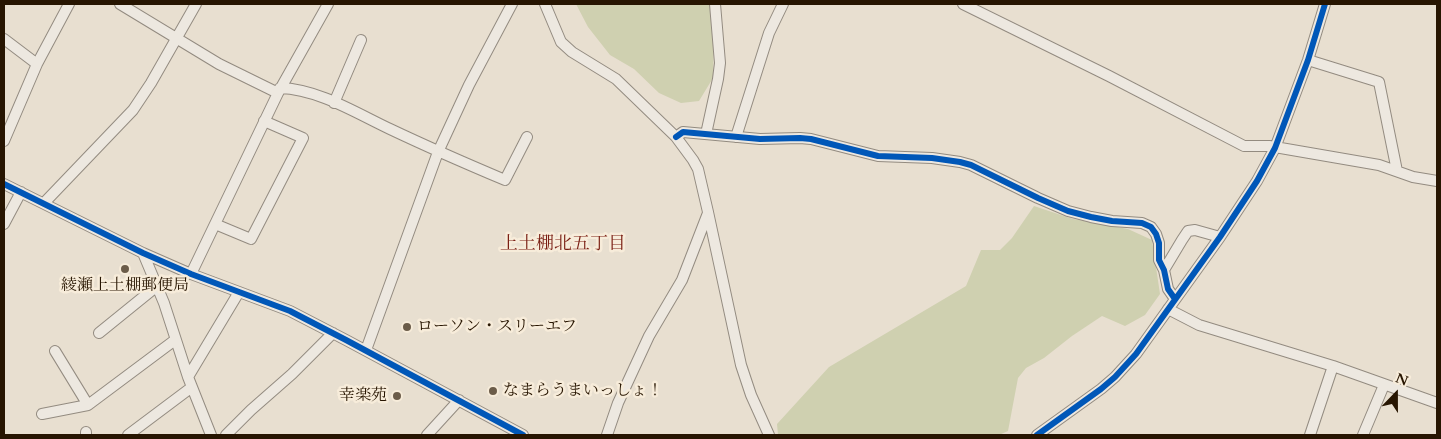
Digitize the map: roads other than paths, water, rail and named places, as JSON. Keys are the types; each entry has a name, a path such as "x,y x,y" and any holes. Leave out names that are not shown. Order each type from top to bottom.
{"street":[{"path":"4,141 37,64 69,4"},
{"path":"120,4 219,64 279,90 296,88 334,103 438,152 505,180 528,136"},
{"path":"44,204 133,110 151,83 196,4"},
{"path":"191,274 279,90 328,4"},
{"path":"366,350 438,152 468,85 512,4"},
{"path":"545,4 561,42 572,52 616,79 676,137 698,169 741,365 751,395 769,435"},
{"path":"706,134 720,63 716,4"},
{"path":"736,137 769,33 782,4"},
{"path":"963,4 1109,76 1244,146 1275,148 1379,165 1413,177 1437,181"},
{"path":"1036,435 1102,389 1115,377 1136,354 1220,237 1257,181 1275,148 1308,60 1325,4"},
{"path":"4,38 37,64"},
{"path":"334,103 361,40"},
{"path":"1308,60 1379,82 1397,171"},
{"path":"215,224 251,239 303,138 264,120"},
{"path":"676,137 683,132 736,137 811,139 878,156 932,158 971,165 1038,198 1068,210 1091,217 1112,221 1142,223 1151,227 1159,243 1159,260 1164,270 1168,290 1175,300"},
{"path":"4,184 143,253 191,274 290,311 523,435"},
{"path":"4,224 21,192"},
{"path":"607,435 618,404 649,336 682,280 708,212"},
{"path":"1164,270 1188,231 1195,230 1220,237"},
{"path":"143,253 164,303 190,382 211,435"},
{"path":"99,333 157,286"},
{"path":"128,435 190,382 239,292"},
{"path":"1168,309 1199,325 1332,366 1437,403"},
{"path":"226,435 333,333"},
{"path":"42,414 88,405 176,340"},
{"path":"55,351 88,405"},
{"path":"1310,435 1332,366"},
{"path":"1363,435 1384,385"},
{"path":"428,435 459,400"}],"place":[{"name":"綾瀬上土棚郵便局","path":"125,269"},
{"name":"ローソン・スリーエフ","path":"407,327"},
{"name":"なまらうまいっしょ！","path":"493,391"},
{"name":"幸楽苑","path":"397,396"}],"district":[{"name":"上土棚北五丁目","path":"563,245"}]}
